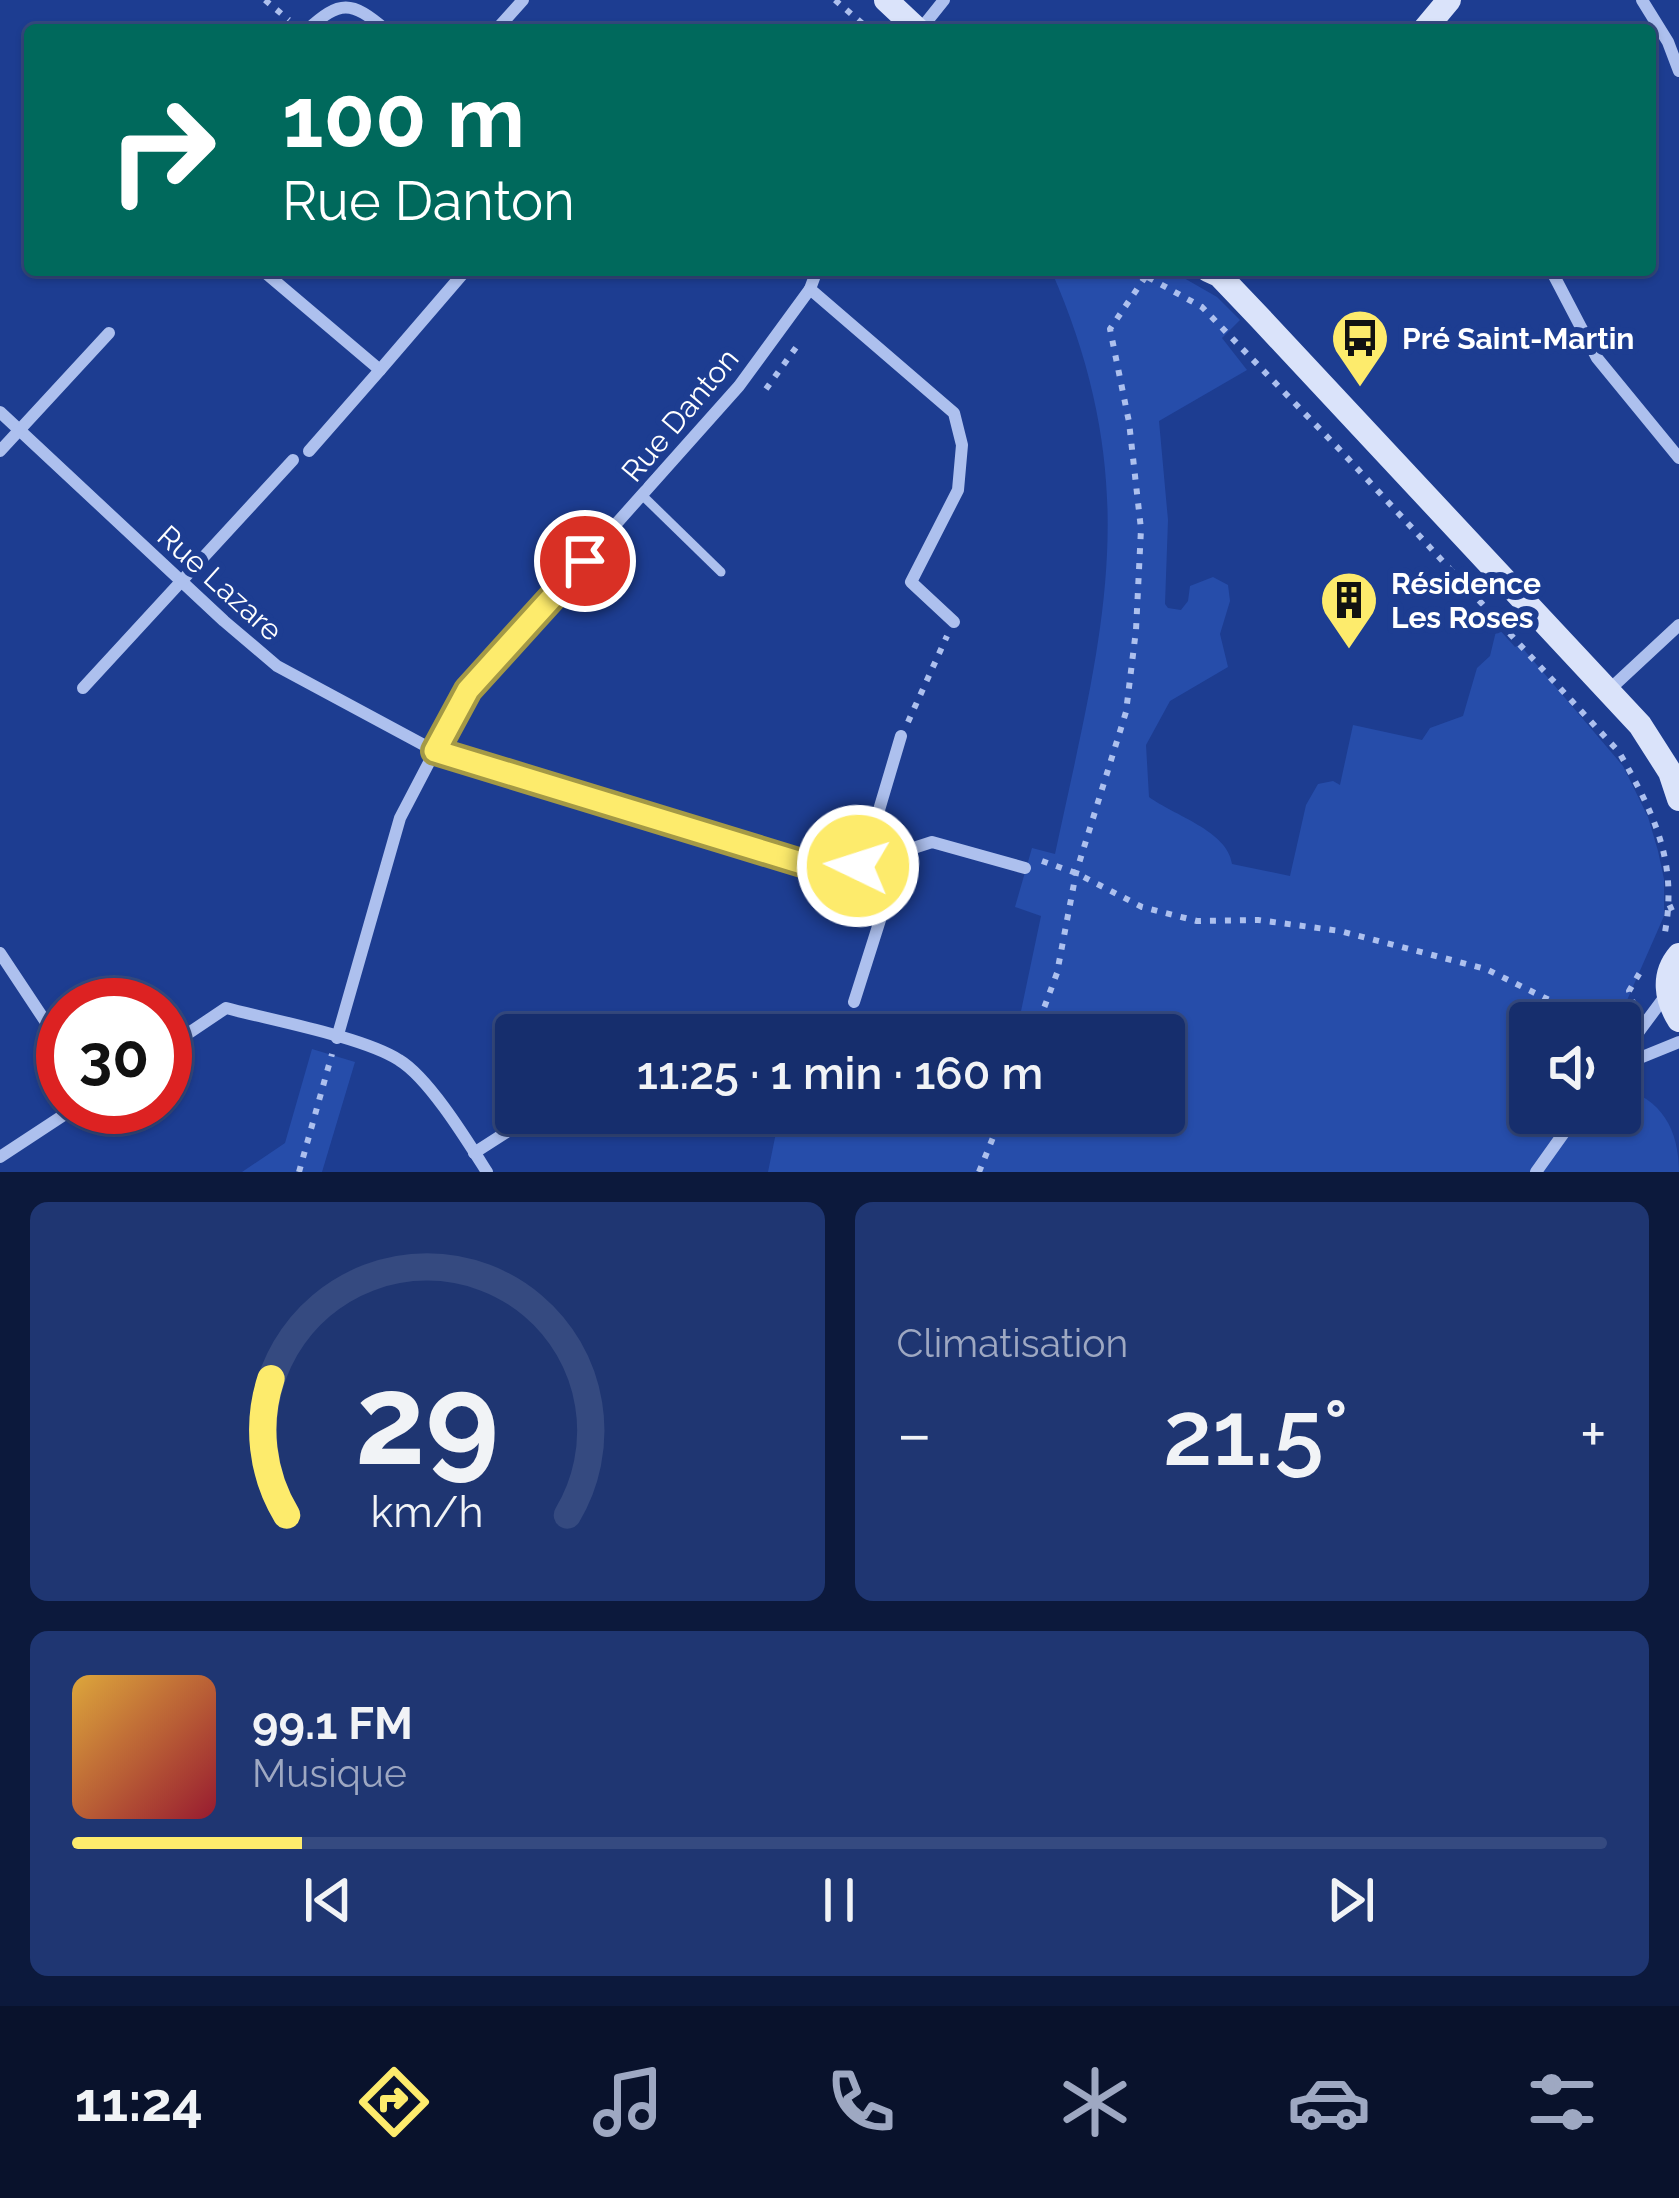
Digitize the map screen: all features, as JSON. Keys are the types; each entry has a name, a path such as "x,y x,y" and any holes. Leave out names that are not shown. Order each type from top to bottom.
{"street":[{"path":"501,24 523,0"},
{"path":"886,0 912,24"},
{"path":"924,24 944,0"},
{"path":"1429,24 1449,0"},
{"path":"1642,0 1674,38 1679,71"},
{"path":"310,24 340,2 359,6 379,24"},
{"path":"269,276 380,370"},
{"path":"309,451 461,276"},
{"name":"Rue Danton","path":"337,1038 400,818 468,690 739,386 815,276"},
{"path":"1221,276 1640,725 1670,772 1679,799"},
{"path":"1554,276 1597,358 1679,458"},
{"path":"810,289 954,412 962,445 958,490 910,582 954,622"},
{"path":"0,451 109,333"},
{"name":"Rue Lazare","path":"0,412 277,666 435,751 818,868 858,866 932,842 1025,868"},
{"path":"83,688 293,460"},
{"path":"1609,690 1679,625"},
{"path":"854,1001 893,879 876,820 901,736"},
{"path":"0,953 36,1007"},
{"path":"1641,1028 1666,994 1670,966 1679,955"},
{"path":"1666,994 1679,1020"},
{"path":"192,1031 226,1009 401,1060 436,1099 487,1172"},
{"path":"1641,1057 1679,1042"},
{"path":"0,1157 36,1133"},
{"path":"474,1153 503,1134"},
{"path":"1536,1172 1563,1134"}],"lane":[{"path":"643,496 721,572"}],"path":[{"path":"265,0 296,24"},
{"path":"835,0 863,24"},
{"path":"1042,1014 1057,973 1076,873 1126,712 1142,530 1129,422 1110,328 1147,276"},
{"path":"1151,276 1202,307 1619,752 1652,809 1670,876 1666,931"},
{"path":"901,736 954,622"},
{"path":"1025,868 1037,859 1076,873 1142,908 1197,921 1258,920 1340,931 1486,969 1553,1002"},
{"path":"1668,908 1679,904"},
{"path":"299,1172 337,1038"},
{"path":"979,1172 994,1134"}],"shaded area":[{"path":"1053,276 1180,276 1217,297 1240,320 1222,338 1247,370 1159,421 1168,520 1165,604 1181,610 1190,586 1213,577 1228,585 1230,601 1220,634 1228,667 1170,701 1146,745 1149,797 1210,833 1221,842 1232,864 1290,876 1306,805 1318,784 1333,781 1340,785 1353,725 1422,740 1430,728 1463,716 1477,668 1490,656 1497,627 1515,647 1520,645 1623,766 1648,817 1658,851 1664,916 1626,1002 1509,1002 1509,1134 1641,1134 1641,1096 1657,1108 1671,1130 1679,1172 768,1172 776,1134 1185,1134 1185,1014 1020,1014 1041,916 1015,907 1032,848 1055,854 1100,630 1107,493 1099,423 1081,349"},
{"path":"312,1049 355,1062 322,1172 242,1172 285,1143"}],"place":[{"name":"Pré Saint-Martin","path":"1360,389"},
{"name":"Résidence Les Roses","path":"1349,651"}],"route":[{"path":"585,561 468,690 435,751 818,868 858,866"}]}
